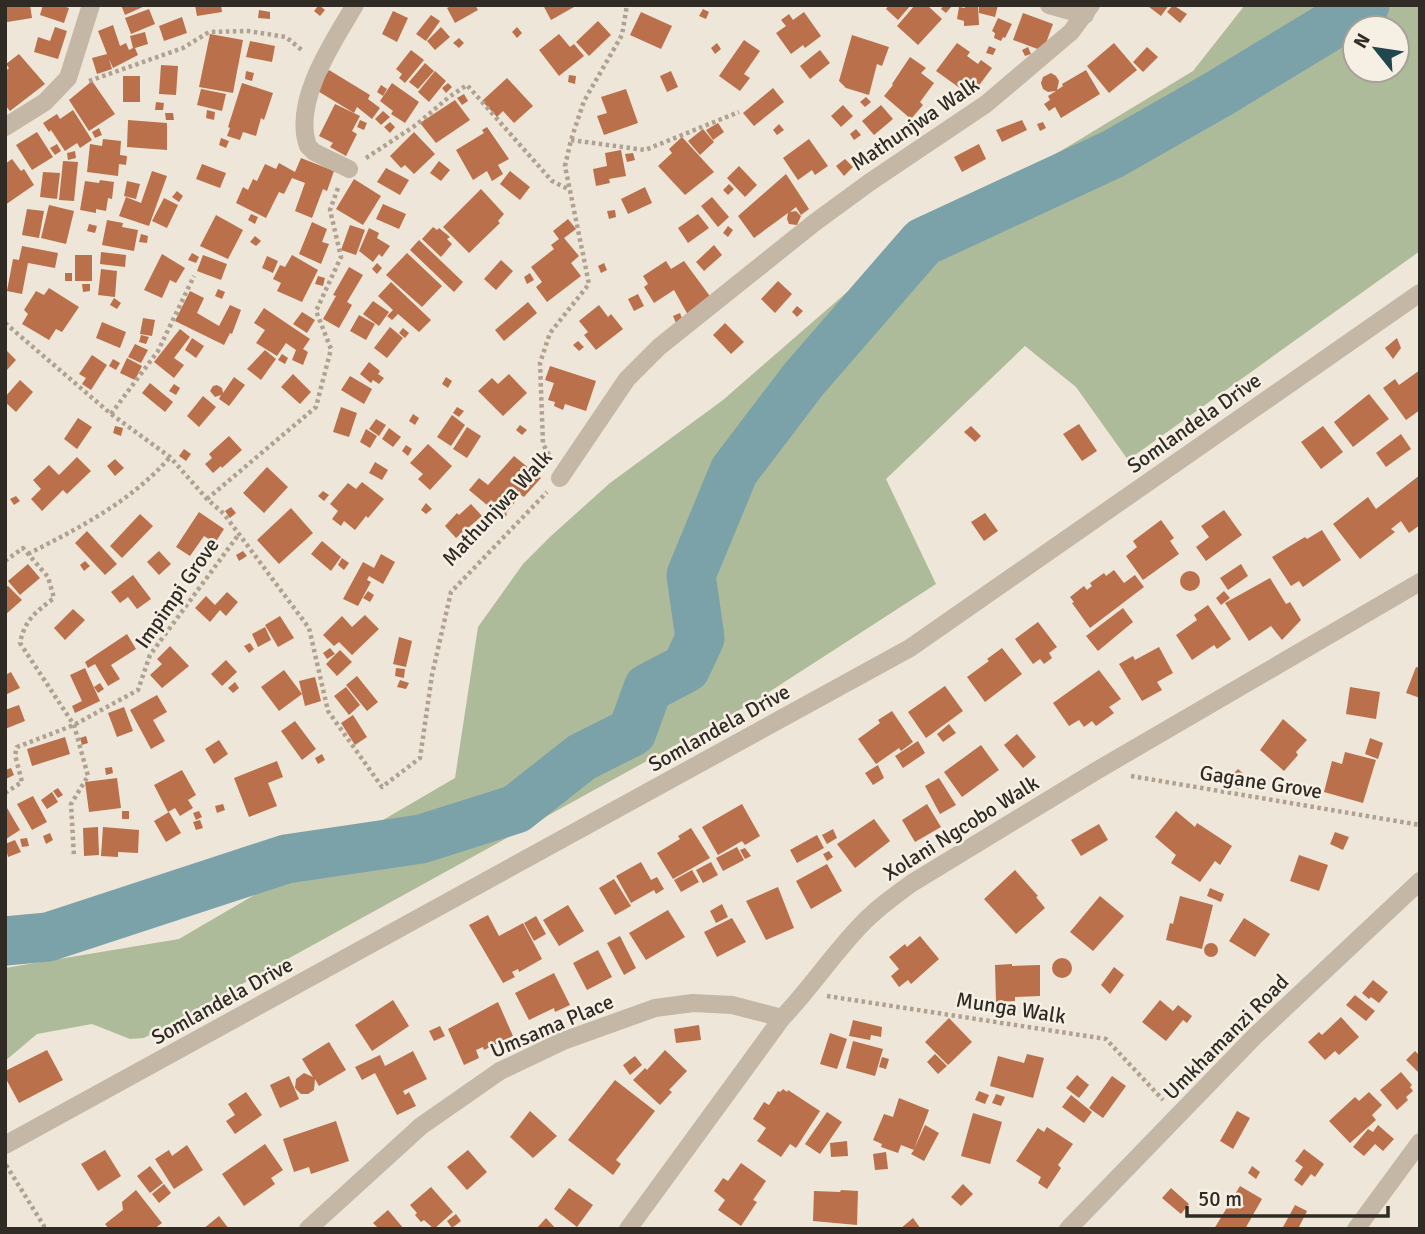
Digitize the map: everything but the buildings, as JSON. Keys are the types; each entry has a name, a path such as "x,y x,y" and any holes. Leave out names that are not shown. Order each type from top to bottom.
{"street":[{"path":"5,127 45,102 68,78 91,5"},
{"path":"349,169 314,152 308,146 305,124 312,83 355,5"},
{"path":"1049,5 1088,10"},
{"name":"Mathunjwa Walk","path":"560,478 627,379 659,347 814,223 986,104 1071,32 1088,10"},
{"name":"Somlandela Drive","path":"5,1145 910,648 1420,293"},
{"name":"Xolani Ngcobo Walk","path":"628,1229 782,1018 807,993 861,925 886,902 912,883 1096,771 1420,582"},
{"name":"Umkhamanzi Road","path":"1068,1229 1255,1037 1420,881"},
{"name":"Umsama Place","path":"308,1229 421,1126 500,1071 563,1041 655,1008 693,1003 732,1004 782,1018"},
{"path":"1356,1229 1420,1142"}],"path":[{"path":"560,478 543,444 540,363 550,333 589,284 565,166 584,101 622,35 628,5"},
{"path":"68,78 90,81 183,48 209,32 248,32 286,37 320,65"},
{"path":"207,499 316,407 331,349 316,311 341,257 330,210 343,172 416,125 467,85 552,181 569,190"},
{"path":"571,140 645,150 739,112"},
{"path":"111,414 158,351 194,276"},
{"name":"Mathunjwa Walk","path":"5,323 111,414 170,457 224,514 309,628 328,711 382,787 419,758 432,675 451,592 560,478"},
{"path":"28,554 97,519 156,473 170,457"},
{"name":"Impimpi Grove","path":"5,793 22,782 15,755 17,747 74,726 138,690 150,655 239,534"},
{"path":"5,561 23,548 48,577 54,598 35,612 23,627 20,643 74,726 88,776 71,804 74,858"},
{"name":"Gagane Grove","path":"1096,771 1420,825"},
{"name":"Munga Walk","path":"807,993 1106,1039 1178,1116"},
{"path":"5,1165 44,1226 41,1229"}],"green space":[{"path":"1245,5 1420,5 1420,251 1128,460 1076,387 1025,346 886,479 936,584 752,703 144,1038 130,1039 92,1024 37,1034 5,1061 5,968 179,939 455,778 478,627 523,564 610,483 723,400 892,253 1193,71"}],"waterway":[{"path":"5,941 48,937 286,859 421,839 516,809 582,757 632,732 648,688 686,668 700,638 691,575 734,471 804,379 923,242 1113,154 1365,5"}]}
